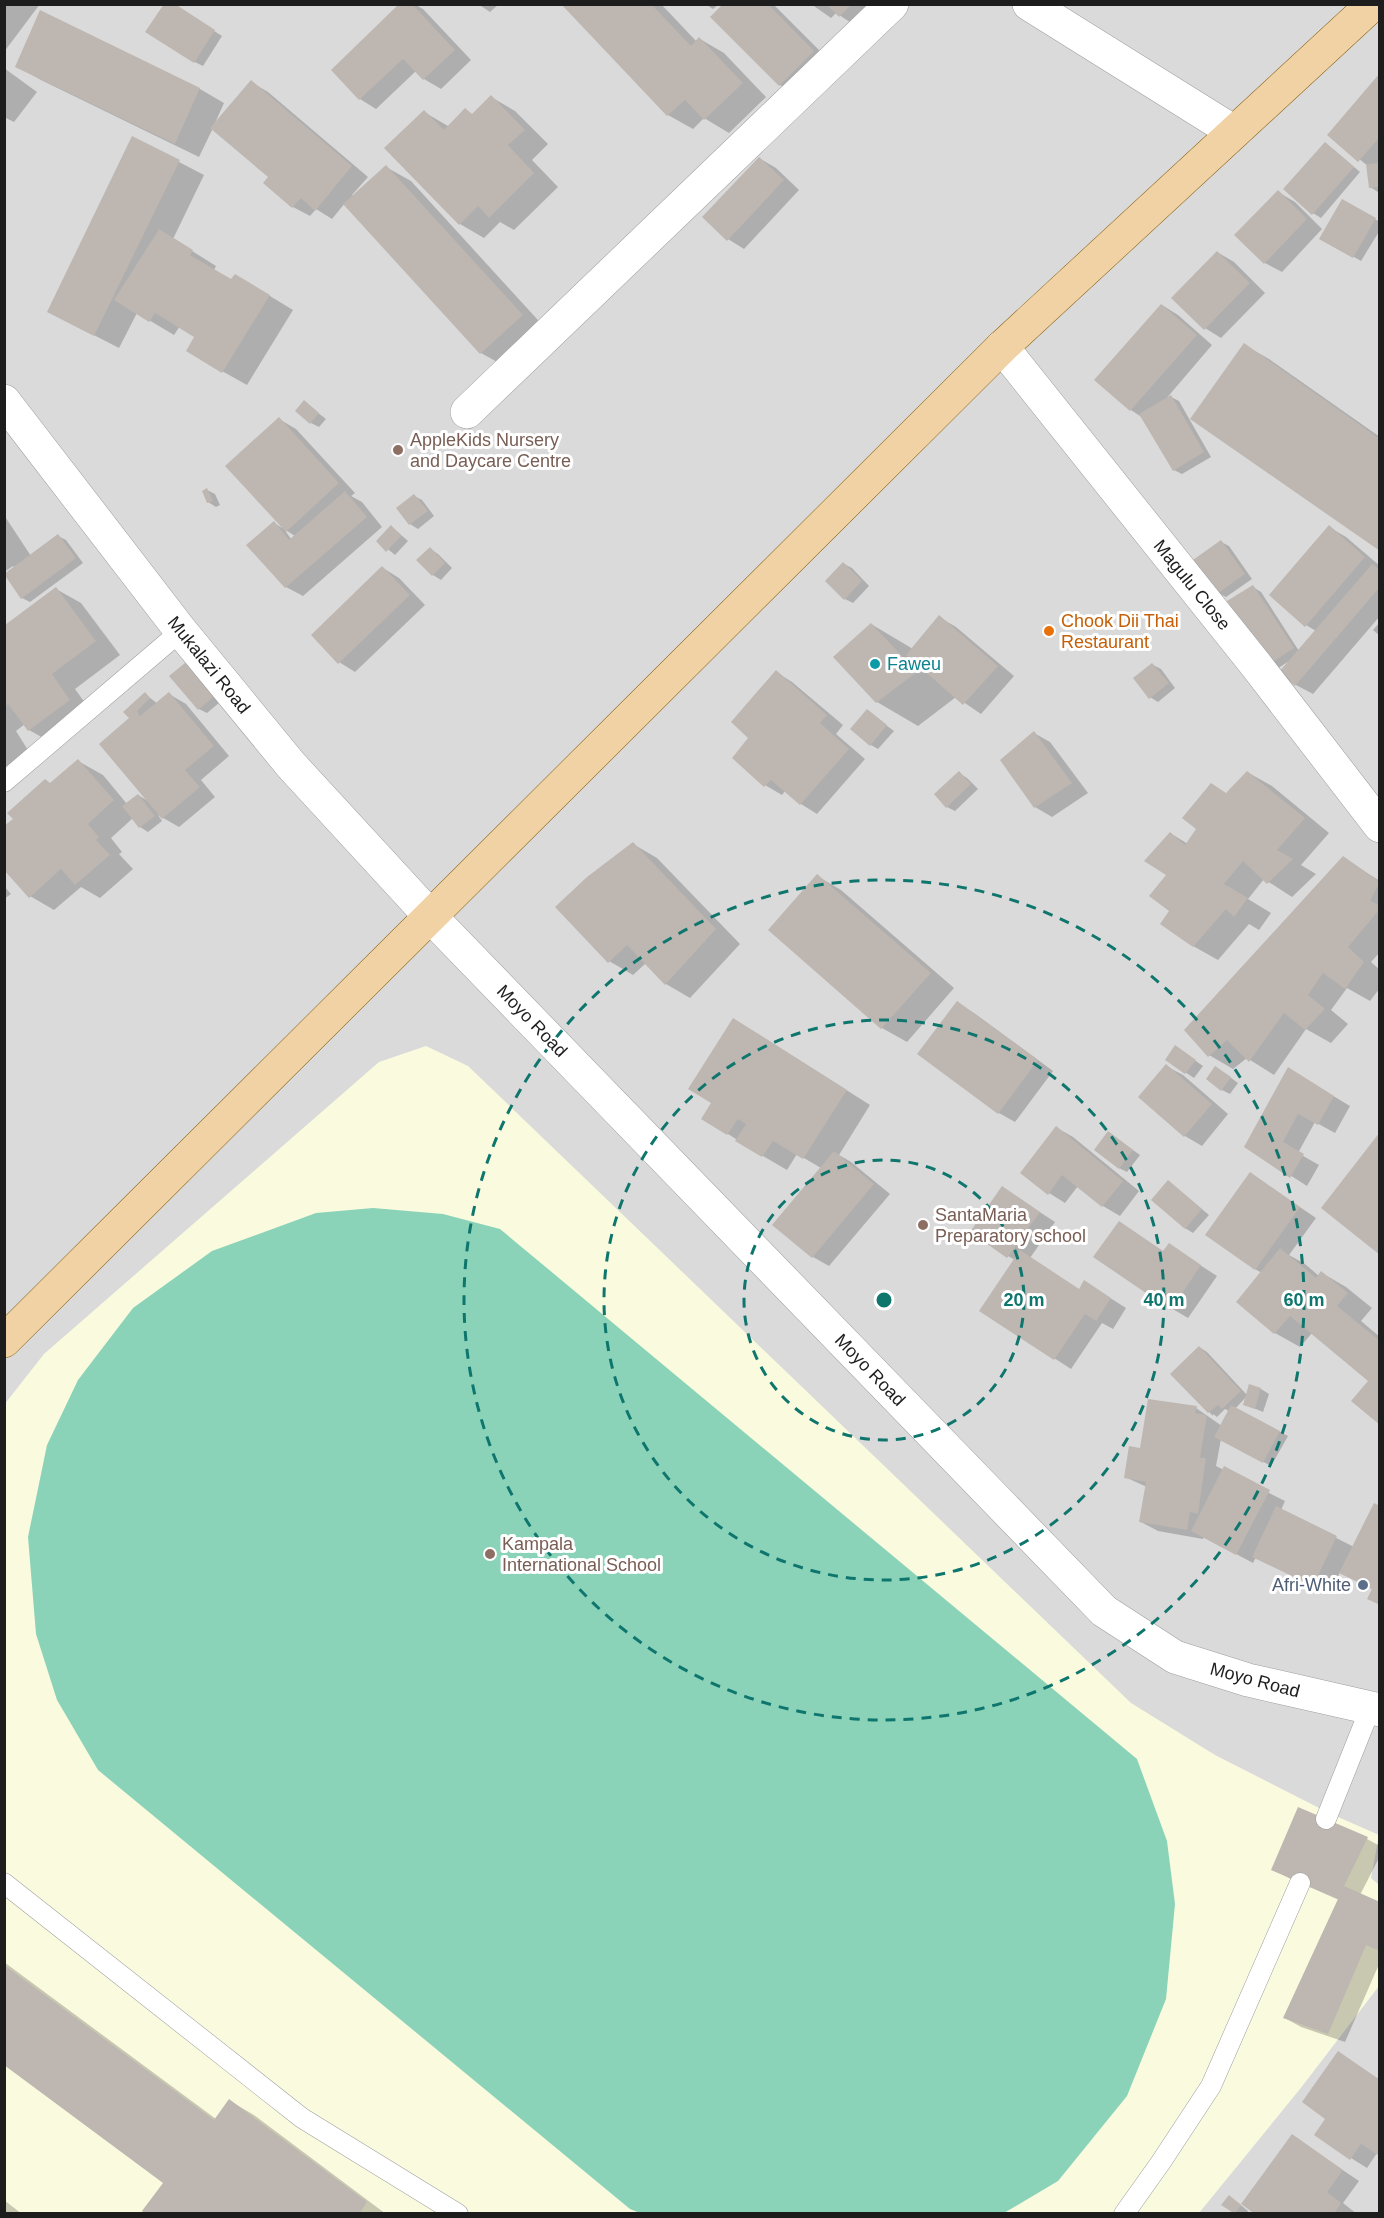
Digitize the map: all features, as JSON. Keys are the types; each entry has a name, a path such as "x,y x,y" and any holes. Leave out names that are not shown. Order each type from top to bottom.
{"main road":[{"path":"4,1341 1002,346 1373,4"}],"street":[{"path":"467,412 892,4"},
{"path":"1029,4 1234,132"},
{"name":"Magulu Close","path":"1002,346 1256,665 1380,826"},
{"name":"Mukalazi Road","path":"4,401 181,631 291,765 430,916"},
{"name":"Moyo Road","path":"430,916 1104,1611 1174,1657 1248,1680 1375,1710"}],"lane":[{"path":"4,782 181,631"},
{"path":"1326,1819 1375,1710"},
{"path":"4,1883 302,2118 459,2214"},
{"path":"1124,2214 1210,2086 1300,1883"}],"shaded area":[{"path":"5,5 1379,5 1379,2213 5,2213"},
{"name":"Kampala International School","path":"426,1046 468,1066 1131,1703 1215,1755 1329,1813 1379,1835 1371,1878 1379,1885 1379,1986 1300,2089 1199,2213 5,2213 4,1405 44,1354 379,1062"}],"green space":[{"name":"Kampala International School","path":"373,1208 443,1214 500,1229 1137,1759 1167,1841 1175,1904 1166,1999 1127,2096 1058,2181 1004,2213 640,2213 630,2209 98,1770 57,1700 36,1634 28,1537 47,1445 78,1380 133,1308 212,1251 316,1213"}],"building":[{"path":"164,4 175,4 215,30 194,63 145,32"},
{"path":"399,4 412,4 455,50 423,80 403,59 359,100 331,70"},
{"path":"561,4 651,4 691,46 699,37 743,83 704,120 685,100 667,116"},
{"path":"723,4 768,4 814,51 779,86 710,17"},
{"path":"826,4 852,4 839,17"},
{"path":"40,10 200,88 175,144 15,67"},
{"path":"1380,73 1380,137 1358,162 1327,135"},
{"path":"251,80 352,166 315,211 301,198 292,208 263,183 268,177 210,128"},
{"path":"491,95 525,130 508,145 534,173 489,218 478,206 459,225 384,148 424,110 444,130 465,108 472,114"},
{"path":"132,136 180,160 94,336 47,312"},
{"path":"1325,142 1354,167 1312,215 1283,189"},
{"path":"759,157 784,180 727,241 702,217"},
{"path":"1380,163 1380,187 1369,188 1366,164"},
{"path":"386,165 523,315 480,354 343,204"},
{"path":"1278,190 1307,219 1264,264 1234,235"},
{"path":"1342,199 1376,218 1353,258 1319,239"},
{"path":"159,229 193,250 190,255 231,279 235,274 270,295 222,373 186,351 194,337 155,313 149,322 114,300"},
{"path":"1217,251 1250,283 1204,330 1171,298"},
{"path":"1161,304 1197,335 1130,411 1094,380"},
{"path":"1244,343 1380,439 1380,551 1190,419"},
{"path":"1171,395 1204,452 1173,471 1139,414"},
{"path":"304,400 319,413 310,424 295,411"},
{"path":"279,417 339,483 286,532 225,466"},
{"path":"207,488 213,501 207,503 202,491"},
{"path":"345,491 367,517 285,588 246,545 274,521 289,540"},
{"path":"414,494 428,511 409,525 396,508"},
{"path":"391,525 401,536 386,552 376,541"},
{"path":"1329,525 1365,557 1305,627 1269,595"},
{"path":"58,534 76,558 21,599 4,574"},
{"path":"1221,540 1245,574 1217,594 1193,560"},
{"path":"430,547 445,563 432,576 416,560"},
{"path":"843,562 862,581 844,600 825,581"},
{"path":"1372,564 1380,570 1380,587 1295,686 1279,672"},
{"path":"382,566 410,595 338,664 311,635"},
{"path":"1253,585 1294,648 1268,665 1227,601"},
{"path":"56,587 96,641 52,674 70,700 28,731 8,704 5,708 5,625"},
{"path":"939,615 998,666 963,705 906,655"},
{"name":"Faweu","path":"871,623 917,672 876,703 833,657"},
{"path":"196,654 225,687 198,710 169,676"},
{"path":"1152,663 1169,683 1149,699 1133,678"},
{"path":"776,670 827,715 820,723 849,749 800,805 771,780 764,787 732,758 748,738 731,722"},
{"path":"145,692 150,698 137,711 140,716 169,692 214,746 185,770 200,787 162,819 99,744 129,718 123,712"},
{"path":"867,709 887,725 870,746 850,729"},
{"path":"1034,731 1072,783 1034,808 1000,760"},
{"path":"78,759 114,800 88,824 99,837 96,840 110,855 75,885 61,869 29,898 4,870 4,826 13,819 7,813 45,779 50,783"},
{"path":"959,771 971,784 946,808 934,794"},
{"path":"1247,771 1305,818 1277,850 1293,859 1267,884 1243,861 1224,884 1248,898 1234,917 1226,909 1193,947 1160,924 1169,911 1149,896 1166,875 1144,861 1170,832 1185,845 1196,829 1182,818 1211,783 1226,793"},
{"path":"138,794 155,816 139,828 122,806"},
{"path":"633,842 716,929 665,985 627,945 608,963 555,907 587,877"},
{"path":"1343,856 1380,882 1370,901 1380,905 1380,909 1348,947 1364,962 1345,989 1323,973 1308,995 1325,1009 1305,1030 1284,1013 1249,1062 1227,1040 1208,1057 1184,1030"},
{"path":"817,874 931,973 881,1029 768,930"},
{"path":"957,1001 1038,1060 998,1114 917,1054"},
{"path":"733,1018 847,1090 803,1159 773,1141 762,1157 735,1141 746,1124 738,1119 727,1135 701,1119 711,1103 688,1089"},
{"path":"1175,1045 1196,1060 1185,1074 1165,1060"},
{"path":"1166,1064 1212,1104 1184,1137 1138,1097"},
{"path":"1215,1066 1231,1077 1221,1091 1206,1079"},
{"path":"1288,1067 1334,1096 1318,1125 1298,1114 1283,1142 1304,1154 1290,1178 1244,1147"},
{"path":"1056,1126 1123,1181 1102,1207 1062,1175 1048,1195 1020,1173"},
{"path":"1108,1131 1133,1150 1119,1169 1094,1150"},
{"path":"1380,1132 1380,1255 1321,1208"},
{"path":"834,1151 874,1184 812,1258 772,1225"},
{"path":"1250,1172 1300,1207 1255,1270 1205,1235"},
{"path":"1168,1180 1202,1209 1185,1229 1151,1200"},
{"path":"1002,1186 1040,1212 1007,1258 970,1232"},
{"path":"1119,1221 1163,1251 1169,1243 1201,1265 1171,1310 1093,1257"},
{"path":"1280,1248 1316,1278 1321,1271 1348,1293 1337,1306 1380,1341 1380,1425 1351,1401 1368,1381 1290,1316 1274,1334 1236,1302"},
{"path":"1020,1250 1079,1289 1084,1280 1111,1298 1096,1321 1085,1314 1054,1360 979,1311"},
{"path":"1199,1346 1241,1391 1222,1409 1218,1405 1208,1413 1170,1374"},
{"path":"1249,1384 1261,1388 1255,1409 1243,1405"},
{"path":"1148,1399 1197,1406 1195,1413 1207,1415 1200,1458 1206,1458 1198,1514 1190,1512 1187,1530 1139,1522 1146,1482 1124,1478 1129,1446 1140,1448"},
{"path":"1231,1405 1280,1431 1263,1463 1214,1437"},
{"path":"1224,1466 1270,1490 1236,1555 1191,1531"},
{"path":"1374,1503 1380,1506 1380,1605 1367,1599 1372,1589 1339,1573"},
{"path":"1276,1506 1337,1536 1313,1586 1252,1557"},
{"path":"1298,1807 1368,1837 1344,1886 1380,1902 1380,1951 1366,1945 1328,2034 1283,2018 1338,1899 1271,1870"},
{"path":"4,1965 214,2120 229,2099 367,2202 359,2214 145,2214 142,2211 163,2183 4,2065"},
{"path":"1338,2051 1380,2080 1380,2152 1378,2155 1361,2144 1350,2160 1314,2135 1325,2119 1302,2102"},
{"path":"1292,2134 1343,2170 1327,2192 1341,2203 1334,2214 1255,2214 1241,2204"},
{"path":"1229,2195 1241,2205 1235,2214 1221,2205"}],"place":[{"name":"AppleKids Nursery and Daycare Centre","path":"398,450"},
{"name":"Chook Dii Thai Restaurant","path":"1049,631"},
{"name":"Faweu","path":"875,664"},
{"name":"SantaMaria Preparatory school","path":"923,1225"},
{"name":"Kampala International School","path":"490,1554"},
{"name":"Afri-White","path":"1363,1585"}]}
